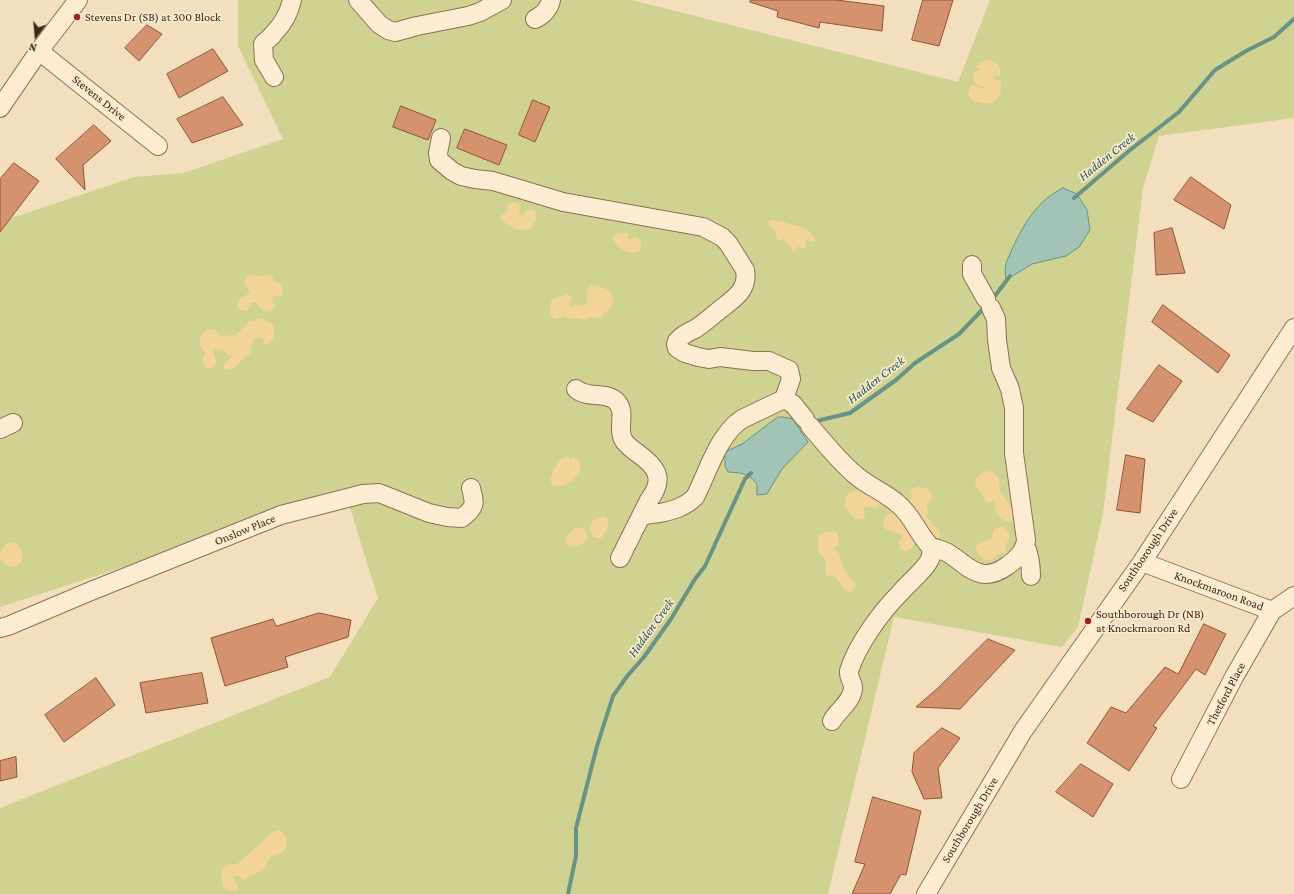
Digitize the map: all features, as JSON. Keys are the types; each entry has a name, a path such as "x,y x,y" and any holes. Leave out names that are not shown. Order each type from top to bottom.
{"street":[{"path":"0,108 39,51 78,0"},
{"path":"274,77 264,60 263,44 281,25 288,14 292,0"},
{"path":"358,0 379,24 394,32 468,16 480,12 502,0"},
{"path":"535,19 541,16 547,9 551,0"},
{"name":"Stevens Drive","path":"39,51 158,146"},
{"path":"441,138 438,153 439,160 452,171 461,176 493,181 563,202 660,220 696,225 710,230 728,243 745,270 746,274 742,288 736,298 706,322 678,339 676,346 685,353 705,359 720,357 753,361 769,360 780,364 789,370 791,379 784,399 742,419 728,431 717,450 695,497 690,502 680,508 647,514 641,517"},
{"path":"972,264 972,274 996,319 1001,368 1010,389 1014,408 1014,454 1025,545 1029,553 1031,576"},
{"name":"Southborough Drive","path":"926,894 1023,731 1142,562 1294,328"},
{"path":"576,389 588,395 611,397 618,403 621,409 622,439 656,470 658,482 654,492 620,558"},
{"path":"784,399 793,404 825,445 857,476 898,504 911,517 930,546 931,556 925,566 898,594 878,619 867,636 848,674 853,686 853,691 844,707 836,714 832,721"},
{"name":"Onslow Place","path":"0,628 281,515 363,494 379,492 429,513 446,517 462,518 470,512 474,502 471,488"},
{"path":"930,546 947,552 974,572 991,574 1000,571 1011,564 1023,550 1025,545"},
{"name":"Knockmaroon Road","path":"1142,562 1272,611 1294,596"},
{"name":"Thetford Place","path":"1181,779 1234,676 1272,611"}],"green space":[{"path":"238,0 632,0 958,82 990,0 1294,0 1294,118 1159,136 1143,188 1103,513 1078,627 1062,647 894,617 828,894 0,894 0,808 330,677 378,598 346,495 0,607 0,222 134,177 183,173 283,139 238,46"}],"sand":[{"path":"985,60 995,62 1000,68 1000,76 993,76 993,78 1001,82 1001,91 992,103 978,102 970,98 968,95 971,85 982,89 984,87 977,85 974,82 973,77 974,71 980,71 977,67 979,63"},
{"path":"514,202 520,205 519,213 522,216 529,209 535,211 537,220 533,223 531,229 516,230 501,220 501,215 506,213 508,204"},
{"path":"773,220 804,228 814,235 815,240 812,242 806,240 805,248 801,249 798,246 796,248 796,252 791,250 790,245 786,243 783,238 780,241 778,240 773,229 768,225 769,221"},
{"path":"618,233 629,233 629,240 634,237 638,238 641,241 641,250 634,253 621,249 613,238"},
{"path":"250,274 259,276 266,274 273,276 273,282 282,285 283,295 272,297 275,307 269,312 264,311 255,302 251,303 250,306 247,306 249,308 248,311 243,311 237,307 239,299 249,292 244,282 246,277"},
{"path":"592,285 605,288 614,298 610,309 604,313 602,318 591,317 584,320 575,318 570,319 564,316 556,319 551,317 551,300 567,294 572,297 569,304 571,307 574,304 584,306 587,303 587,292 589,287"},
{"path":"259,318 274,326 274,338 269,345 264,344 264,340 260,337 253,339 250,353 234,368 228,370 223,368 225,361 232,358 232,356 227,354 226,351 215,349 213,351 216,362 214,367 209,369 204,366 203,362 205,352 199,345 200,339 205,331 214,329 220,336 237,335 237,332 241,332 241,328 246,327 248,321 253,321"},
{"path":"569,456 570,460 573,457 579,460 581,465 580,471 572,481 566,485 553,485 550,480 554,468 559,461"},
{"path":"989,471 995,473 1000,480 999,490 1014,511 1013,519 1009,522 1001,518 995,510 995,501 993,500 992,502 988,503 975,484 975,480 978,476"},
{"path":"916,487 922,487 930,490 932,499 926,505 928,512 926,516 932,525 939,530 940,536 936,540 908,502 912,497 910,491"},
{"path":"854,490 871,495 880,500 881,503 877,508 866,507 864,509 865,517 863,519 857,520 853,517 845,505 846,497"},
{"path":"894,511 902,518 901,522 903,526 909,529 916,537 914,546 908,550 904,551 900,549 899,544 902,535 883,527 886,517"},
{"path":"604,516 608,519 607,529 601,538 595,538 590,531 591,524 599,517"},
{"path":"578,527 584,529 587,533 586,540 578,546 567,545 565,541 567,537"},
{"path":"1004,527 1010,534 1009,540 1005,545 1007,552 1006,554 1000,552 992,560 984,559 979,555 976,547 980,543 992,538 994,529"},
{"path":"828,531 838,534 839,544 834,549 839,553 846,572 855,582 855,588 852,592 846,591 833,576 826,575 825,559 819,553 818,539 821,534"},
{"path":"12,542 18,545 22,552 22,561 17,565 8,566 0,560 1,550 6,544"},
{"path":"279,830 283,832 287,838 286,848 281,854 271,857 263,871 251,875 245,880 238,875 233,876 239,888 236,891 229,891 223,886 221,874 223,868 230,864 237,864 272,832"}],"shaded area":[{"path":"1063,188 1077,194 1087,210 1090,230 1079,247 1066,256 1032,264 1006,280 1005,270 1007,262 1023,228 1034,212 1046,199"},
{"path":"778,417 793,419 808,442 782,469 767,494 757,495 757,484 751,478 741,473 728,472 725,466 725,452 742,444"}],"building":[{"path":"751,0 836,0 884,6 882,31 820,22 819,28 777,17 778,11 750,2"},
{"path":"923,0 953,0 939,46 912,40"},
{"path":"147,25 162,34 139,61 125,48"},
{"path":"213,49 228,71 179,98 167,74"},
{"path":"223,97 243,125 192,143 177,119"},
{"path":"533,100 550,107 535,142 519,135"},
{"path":"401,106 436,120 428,140 393,127"},
{"path":"94,125 111,141 83,165 85,190 56,159"},
{"path":"465,129 507,145 499,165 457,148"},
{"path":"14,163 39,181 0,232 0,179"},
{"path":"1191,177 1231,205 1224,229 1174,200"},
{"path":"1172,228 1185,273 1156,275 1154,233"},
{"path":"1163,305 1230,355 1218,373 1152,322"},
{"path":"1159,365 1182,381 1153,422 1127,409"},
{"path":"1126,455 1145,459 1140,513 1117,510"},
{"path":"319,613 351,620 348,637 285,657 288,667 225,686 211,638 273,619 276,626"},
{"path":"1204,624 1226,634 1205,675 1196,669 1153,726 1157,728 1129,771 1087,743 1111,707 1126,713 1165,667 1178,674"},
{"path":"988,639 1015,650 960,709 916,707 938,688"},
{"path":"202,673 208,703 146,713 140,683"},
{"path":"96,678 115,705 64,742 45,715"},
{"path":"942,728 960,738 938,768 942,798 924,799 912,772 914,753"},
{"path":"16,757 17,777 0,781 0,761"},
{"path":"1081,764 1113,784 1093,817 1056,792"},
{"path":"873,797 921,811 906,875 901,874 890,894 852,894 865,864 855,862"}],"waterway":[{"name":"Hadden Creek","path":"1074,198 1130,150 1179,112 1215,70 1246,51 1274,37 1294,19"},
{"name":"Hadden Creek","path":"991,301 1010,276"},
{"name":"Hadden Creek","path":"812,422 850,413 896,380 915,363 959,334 985,307"},
{"name":"Hadden Creek","path":"568,894 576,856 576,828 597,746 613,696 628,675 644,657 671,619 695,579 705,566 745,479 751,473"}],"place":[{"name":"Stevens Dr (SB) at 300 Block","path":"77,17"},
{"name":"Southborough Dr (NB) at Knockmaroon Rd","path":"1088,621"}]}
